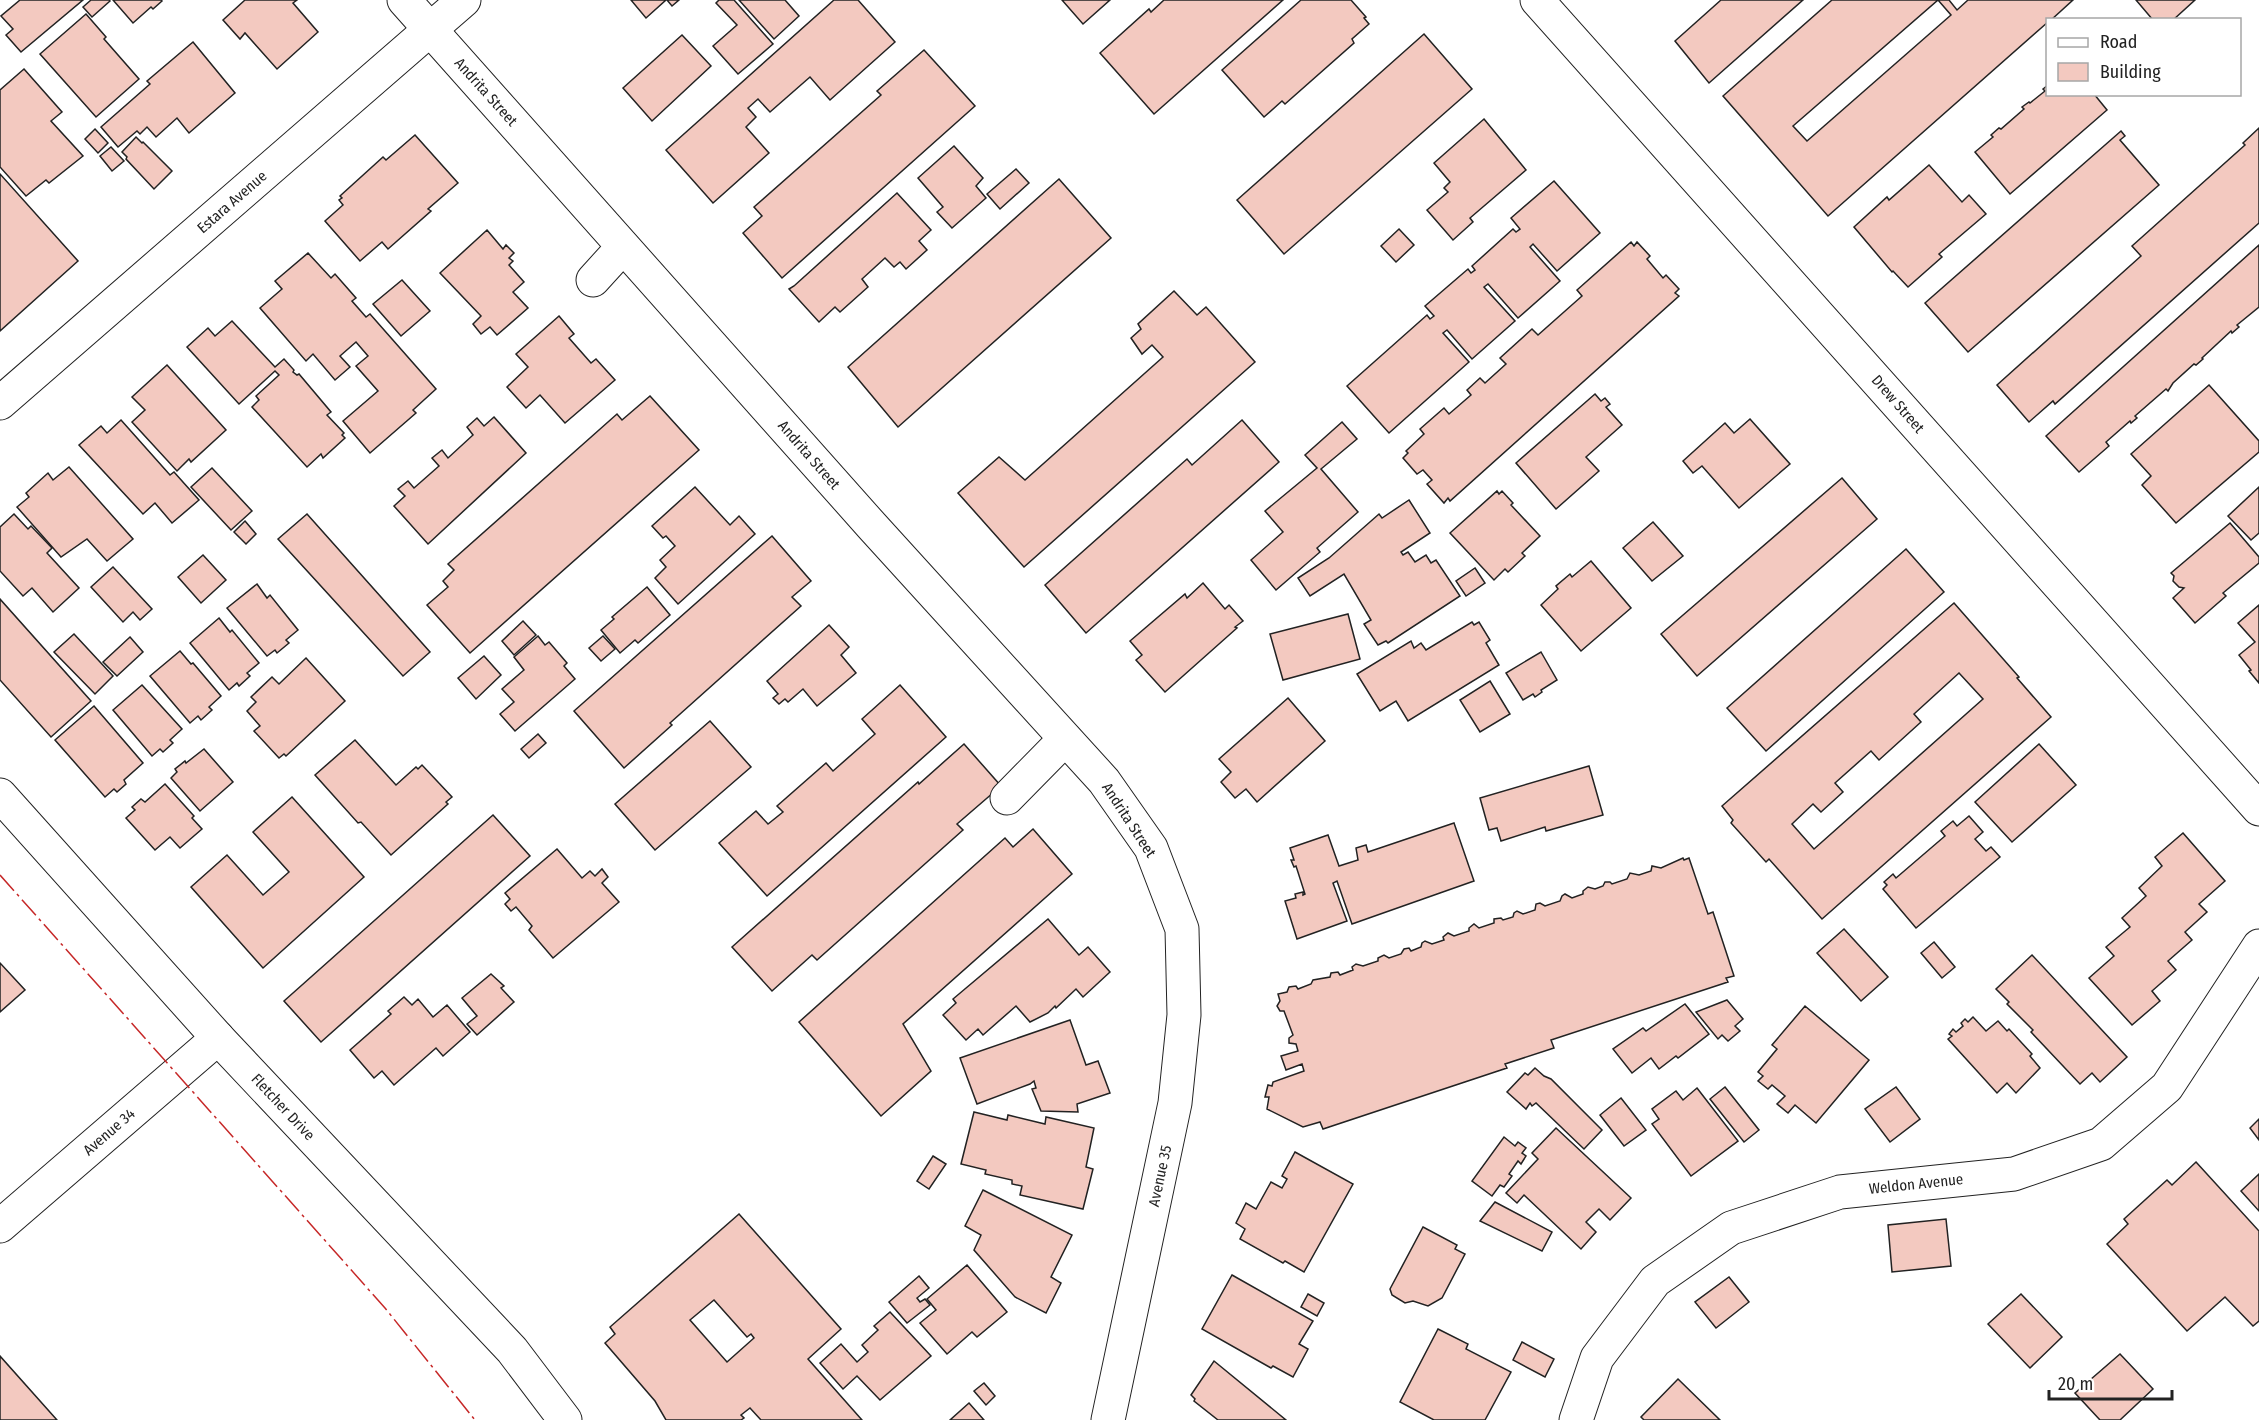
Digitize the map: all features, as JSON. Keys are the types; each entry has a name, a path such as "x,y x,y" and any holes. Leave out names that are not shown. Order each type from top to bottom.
{"street":[{"name":"Andrita Street","path":"404,0 872,526 1104,781 1151,848 1182,929"},
{"name":"Estara Avenue","path":"0,402 464,0"},
{"name":"Drew Street","path":"1537,0 2259,809"},
{"path":"593,280 623,247"},
{"path":"1007,798 1065,739"},
{"name":"Fletcher Drive","path":"0,795 218,1038 512,1350 565,1420"},
{"name":"Avenue 35","path":"1108,1420 1175,1103 1184,1015 1182,929"},
{"name":"Weldon Avenue","path":"1576,1420 1597,1358 1655,1281 1731,1228 1840,1192 2014,1174 2101,1144 2167,1087 2259,946"},
{"name":"Avenue 34","path":"0,1226 218,1038"}],"building":[{"path":"20,0 83,0 21,52 6,35 13,29 1,16"},
{"path":"91,0 110,1 92,17 83,7"},
{"path":"113,0 162,1 153,9 151,7 133,23"},
{"path":"245,0 297,0 293,3 318,32 277,69 245,33 240,39 223,20"},
{"path":"631,0 666,0 646,18"},
{"path":"667,0 679,0 672,6"},
{"path":"719,0 734,0 773,44 738,74 713,46 737,25 716,3"},
{"path":"739,0 785,0 799,16 774,39"},
{"path":"834,0 858,0 895,42 830,100 810,77 770,112 758,99 748,108 756,117 746,127 769,153 713,203 666,150"},
{"path":"1062,0 1110,0 1083,24"},
{"path":"1164,0 1283,0 1154,114 1100,53 1149,9 1151,12"},
{"path":"1301,0 1351,0 1369,24 1352,39 1354,43 1285,104 1282,101 1264,117 1222,70"},
{"path":"1721,0 1803,0 1709,83 1675,41"},
{"path":"1832,0 1938,0 1949,0 1957,10 1968,0 2073,0 2053,18 2046,18 2046,24 1828,216 1723,96","holes":["1938,0 1951,15 1807,141 1793,126"]},
{"path":"2136,0 2195,0 2175,18 2151,18"},
{"path":"86,14 106,37 104,39 139,79 96,117 40,54"},
{"path":"1424,34 1472,89 1284,254 1237,200"},
{"path":"682,35 711,66 652,121 623,88"},
{"path":"193,42 235,93 189,133 177,118 156,137 147,127 140,134 137,131 118,147 101,127 150,84 147,81"},
{"path":"924,50 975,106 782,278 743,233 762,216 754,207 881,95 877,91"},
{"path":"24,69 62,112 51,121 83,156 49,183 46,180 26,196 0,167 0,90"},
{"path":"2046,87 2046,96 2096,96 2107,110 2010,194 1975,152 1993,137 1991,135 2024,109 2022,107 2045,91 2043,89"},
{"path":"1484,119 1526,170 1470,218 1473,222 1453,240 1427,210 1448,192 1444,188 1450,182 1434,163"},
{"path":"2259,128 2259,223 2055,404 2053,401 2029,422 1997,385 2141,256 2132,246 2245,145 2243,143"},
{"path":"95,129 108,143 98,153 85,139"},
{"path":"2121,131 2125,136 2120,140 2159,185 1968,352 1925,303"},
{"path":"415,135 458,183 428,209 431,211 388,249 382,242 360,261 325,221 343,205 339,200 342,198 340,196 383,157 386,160"},
{"path":"136,137 172,171 154,189 122,152"},
{"path":"954,146 983,178 976,186 986,198 952,228 937,212 943,207 918,178"},
{"path":"111,147 124,161 112,171 100,156"},
{"path":"1929,165 1962,202 1969,195 1986,214 1939,254 1942,257 1908,287 1892,272 1854,227 1887,197 1889,200"},
{"path":"1016,169 1029,183 1000,209 987,194"},
{"path":"0,174 78,261 0,331"},
{"path":"1059,179 1111,238 898,427 848,367"},
{"path":"1554,181 1600,233 1557,271 1533,244 1530,247 1560,281 1518,318 1488,284 1484,287 1515,321 1472,359 1447,330 1443,333 1469,362 1389,433 1347,386 1427,315 1430,319 1434,316 1425,306 1468,269 1471,273 1475,270 1472,266 1513,229 1516,232 1520,229 1511,218"},
{"path":"897,193 931,230 919,241 927,250 906,269 900,262 894,267 885,258 862,279 868,287 840,312 835,307 819,322 789,289"},
{"path":"1399,229 1414,245 1396,262 1381,246"},
{"path":"487,230 503,249 506,245 514,253 509,258 513,261 509,265 524,282 513,292 528,308 497,335 490,327 481,334 473,324 481,316 440,273"},
{"path":"1631,242 1634,246 1637,242 1650,256 1647,259 1663,278 1666,275 1679,289 1675,293 1679,296 1450,501 1448,498 1444,503 1427,484 1432,480 1423,470 1417,474 1403,458 1408,453 1406,451 1424,434 1420,429 1444,408 1449,414 1471,395 1467,390 1480,378 1485,383 1506,364 1500,358 1532,329 1538,335 1582,296 1577,290"},
{"path":"2259,245 2259,307 2203,359 2173,383 2168,391 2166,389 2135,416 2137,418 2131,423 2130,421 2106,442 2109,446 2079,472 2046,436"},
{"path":"308,253 331,278 335,274 356,298 352,301 366,317 370,314 436,389 413,410 416,413 370,453 343,421 378,391 356,366 368,356 356,342 340,356 350,367 335,380 313,354 306,361 260,308 282,289 275,281"},
{"path":"402,280 430,311 401,336 373,304"},
{"path":"1174,291 1197,315 1206,307 1255,362 1024,567 958,493 999,457 1025,480 1163,357 1152,345 1142,354 1131,338 1141,329 1138,324"},
{"path":"559,316 574,334 569,338 591,363 596,359 615,380 565,423 540,395 526,408 507,387 528,367 516,354"},
{"path":"232,321 275,367 284,359 294,370 293,372 299,374 331,412 327,415 344,433 342,435 345,438 323,458 321,454 307,467 252,407 259,400 256,396 279,375 275,371 239,404 187,347 208,328 215,336"},
{"path":"167,365 226,430 191,462 189,459 177,471 132,422 145,410 132,397"},
{"path":"2209,385 2259,441 2259,452 2176,523 2142,485 2151,476 2131,454"},
{"path":"1595,394 1601,401 1605,398 1610,404 1606,407 1622,425 1586,457 1599,471 1556,509 1516,463"},
{"path":"650,396 699,450 470,653 427,605 448,587 443,581 454,570 448,564 617,414 622,420"},
{"path":"494,417 526,453 428,544 394,506 405,496 398,489 408,481 414,488 439,466 432,458 442,450 448,458 473,435 467,427 477,418 484,426"},
{"path":"1750,419 1790,464 1739,508 1702,466 1693,473 1683,461 1725,423 1734,433"},
{"path":"121,420 170,475 174,472 199,500 172,523 155,503 143,514 79,445 101,426 107,433"},
{"path":"1242,420 1279,462 1086,633 1045,585 1187,459 1192,465"},
{"path":"1342,422 1357,439 1321,469 1358,512 1317,548 1320,552 1276,590 1251,560 1283,532 1265,511 1317,468 1305,455"},
{"path":"69,467 133,539 107,561 87,539 61,557 17,507 29,497 26,493 48,473 53,480"},
{"path":"212,468 252,511 231,530 191,487"},
{"path":"1842,478 1877,519 1697,676 1661,634"},
{"path":"695,487 730,525 739,516 755,534 678,604 655,578 666,567 660,560 675,546 666,536 663,538 652,526"},
{"path":"2259,487 2259,533 2251,540 2228,516"},
{"path":"1497,491 1499,494 1502,491 1513,503 1511,505 1540,536 1522,553 1525,556 1508,572 1505,569 1494,580 1450,533"},
{"path":"1409,500 1430,533 1401,552 1403,555 1408,552 1415,562 1426,555 1431,563 1436,560 1460,596 1388,643 1386,641 1378,645 1364,624 1371,620 1344,574 1310,596 1298,578 1329,558 1379,514 1382,518"},
{"path":"14,514 28,529 31,526 52,548 47,553 79,588 53,612 32,588 23,596 0,571 0,527"},
{"path":"307,514 430,652 403,676 278,539"},
{"path":"245,521 256,534 246,544 234,532"},
{"path":"1653,522 1683,556 1652,581 1623,548"},
{"path":"2230,523 2259,557 2259,563 2223,593 2226,596 2195,623 2173,598 2184,588 2179,587 2173,581 2174,576 2171,573"},
{"path":"772,536 811,581 792,597 801,606 670,723 672,725 624,768 574,711"},
{"path":"1906,549 1944,592 1766,751 1727,708"},
{"path":"203,555 226,580 201,603 178,577"},
{"path":"1591,561 1631,608 1581,651 1541,605 1558,589 1556,586 1570,574 1572,577"},
{"path":"113,567 152,609 140,620 133,612 123,622 91,587"},
{"path":"1475,568 1485,583 1466,596 1456,581"},
{"path":"1203,583 1225,609 1229,605 1243,621 1165,692 1136,660 1142,655 1130,641 1185,594 1187,598"},
{"path":"257,584 267,598 270,595 298,630 286,640 289,643 277,653 275,650 267,656 227,608"},
{"path":"647,587 670,615 638,643 635,640 620,653 601,630 614,619 612,617"},
{"path":"0,599 91,701 51,737 0,680"},
{"path":"1954,603 2051,717 1822,919 1769,859 1766,862 1731,823 1733,820 1722,806","holes":["1959,673 1983,699 1814,849 1792,824 1813,804 1821,812 1843,792 1835,783 1871,751 1879,760 1921,722 1914,714"]},
{"path":"2259,605 2259,683 2239,655 2255,642 2238,623"},
{"path":"1348,614 1360,659 1283,680 1270,634"},
{"path":"219,618 259,663 247,673 250,676 239,686 237,683 229,690 190,643"},
{"path":"523,621 536,635 514,655 502,641"},
{"path":"1472,622 1474,625 1479,622 1490,640 1486,643 1499,665 1408,721 1396,701 1380,711 1357,674 1411,641 1414,648 1421,643 1426,650"},
{"path":"829,625 849,647 841,655 856,673 817,706 803,689 788,702 785,699 779,704 773,698 778,694 767,681"},
{"path":"74,634 113,676 95,694 54,652"},
{"path":"538,636 545,645 549,642 567,663 564,666 575,679 515,731 500,714 514,702 502,689 524,670 514,657"},
{"path":"603,636 615,649 601,661 589,648"},
{"path":"130,637 143,652 117,676 103,662"},
{"path":"180,651 221,696 209,707 212,710 201,720 198,716 190,723 150,676"},
{"path":"1541,652 1557,680 1541,690 1542,692 1535,697 1533,694 1523,700 1506,673"},
{"path":"484,656 501,675 476,699 458,678"},
{"path":"306,658 345,701 286,756 284,754 279,758 254,731 260,726 247,711 256,702 251,697 272,677 279,684"},
{"path":"1490,681 1510,714 1480,732 1460,700"},
{"path":"142,685 182,729 170,740 173,743 163,752 160,749 152,756 113,710"},
{"path":"900,685 946,737 767,896 719,843 756,811 768,824 783,812 777,806 826,763 833,771 875,734 862,719"},
{"path":"1288,698 1325,741 1257,802 1246,789 1235,798 1221,782 1231,772 1219,759"},
{"path":"94,706 143,763 124,780 126,784 117,792 114,789 105,797 55,740"},
{"path":"710,721 751,767 655,850 615,804"},
{"path":"538,734 546,743 529,758 521,749"},
{"path":"355,740 396,785 416,767 418,769 422,765 452,797 446,802 448,804 391,855 361,822 358,823 315,775"},
{"path":"964,744 1001,786 957,824 963,830 817,960 812,955 772,991 732,947"},
{"path":"2039,744 2076,785 2012,842 1975,802"},
{"path":"204,749 233,782 200,811 171,778 177,772 175,769"},
{"path":"1589,766 1603,815 1546,831 1545,827 1501,841 1497,828 1489,830 1480,798"},
{"path":"165,784 194,816 192,818 202,829 180,848 170,837 155,850 126,818 135,810 132,807 141,799 145,802"},
{"path":"292,797 364,877 263,968 191,887 227,855 263,895 289,872 253,832"},
{"path":"493,815 530,856 321,1042 284,1001"},
{"path":"1969,816 1983,832 1975,839 1986,851 1991,847 2000,857 1916,928 1883,889 1887,885 1884,882 1893,874 1896,878 1945,836 1941,831 1953,821 1957,826"},
{"path":"1454,823 1474,881 1352,924 1337,881 1333,883 1347,921 1297,939 1285,901 1296,898 1295,894 1303,892 1303,895 1305,894 1296,866 1294,867 1291,860 1294,860 1290,848 1328,835 1339,866 1358,860 1356,848 1366,845 1368,852"},
{"path":"1033,829 1072,874 903,1024 931,1071 881,1116 799,1022 1005,838 1013,847"},
{"path":"2183,833 2225,881 2199,904 2207,912 2185,932 2192,940 2168,961 2176,970 2152,991 2160,1001 2132,1025 2089,978 2114,956 2106,947 2130,927 2122,918 2146,896 2139,888 2162,866 2155,857"},
{"path":"557,849 582,878 590,871 595,876 602,869 608,877 602,883 619,902 553,958 529,930 532,926 516,907 511,911 505,904 510,899 505,893"},
{"path":"1683,858 1684,860 1689,858 1708,914 1713,912 1734,976 1726,978 1728,982 1551,1040 1554,1048 1505,1064 1507,1068 1323,1129 1320,1122 1303,1127 1267,1109 1269,1097 1265,1097 1268,1085 1272,1086 1273,1082 1304,1071 1302,1064 1286,1070 1281,1056 1298,1051 1296,1044 1289,1043 1289,1038 1293,1035 1284,1011 1280,1011 1277,1006 1280,1001 1278,994 1287,992 1289,987 1296,986 1298,989 1311,984 1313,980 1330,977 1331,973 1338,972 1340,975 1353,970 1352,967 1356,964 1363,966 1378,961 1378,958 1384,955 1389,958 1401,954 1404,949 1409,948 1411,951 1421,947 1425,941 1432,944 1444,940 1443,937 1448,933 1454,936 1469,931 1474,924 1479,928 1494,923 1494,919 1503,920 1513,917 1517,911 1523,914 1535,910 1536,904 1540,903 1545,906 1560,901 1565,894 1572,898 1583,894 1588,887 1595,889 1603,886 1605,882 1612,884 1627,879 1630,873 1639,875 1651,871 1652,866 1661,868"},
{"path":"1048,919 1079,955 1088,947 1110,972 1083,997 1076,989 1056,1008 1055,1006 1048,1013 1030,1022 1016,1006 983,1035 978,1029 966,1040 943,1015 956,1003 953,999"},
{"path":"1844,929 1888,977 1861,1001 1817,953"},
{"path":"1934,942 1955,967 1942,978 1921,953"},
{"path":"2032,955 2127,1057 2100,1082 2092,1073 2080,1084 2031,1032 2033,1030 2007,1004 2009,1002 1996,989"},
{"path":"0,963 25,990 0,1012"},
{"path":"491,974 504,986 501,988 514,1002 477,1035 467,1024 477,1016 462,998"},
{"path":"404,997 412,1005 418,999 433,1017 447,1005 470,1032 443,1056 436,1048 394,1085 382,1071 374,1078 350,1050 391,1014 388,1011"},
{"path":"1727,1000 1743,1019 1735,1026 1740,1031 1728,1041 1722,1035 1718,1039 1696,1012"},
{"path":"1685,1004 1709,1034 1678,1058 1676,1056 1659,1069 1651,1058 1632,1073 1613,1049 1643,1028 1646,1031"},
{"path":"1805,1006 1869,1060 1816,1123 1795,1105 1788,1113 1777,1104 1785,1096 1772,1085 1768,1089 1758,1081 1763,1076 1758,1072 1777,1049 1772,1045"},
{"path":"1973,1017 1986,1031 1998,1021 2007,1031 2009,1029 2032,1054 2030,1056 2040,1068 2016,1093 2007,1083 1997,1093 1948,1039 1952,1036 1949,1034 1953,1029 1956,1032 1963,1026 1961,1023 1965,1019 1968,1022"},
{"path":"1070,1020 1086,1065 1098,1061 1110,1093 1077,1104 1078,1112 1041,1111 1032,1089 1036,1088 1034,1081 977,1104 960,1058"},
{"path":"1535,1068 1551,1079 1602,1130 1584,1149 1536,1103 1532,1106 1530,1103 1526,1109 1507,1092 1525,1073 1528,1075"},
{"path":"1725,1087 1759,1130 1744,1142 1710,1099"},
{"path":"1896,1087 1920,1119 1890,1142 1865,1109"},
{"path":"1697,1088 1738,1141 1691,1176 1652,1124 1659,1119 1652,1109 1676,1091 1683,1100"},
{"path":"1621,1098 1646,1130 1624,1146 1600,1115"},
{"path":"974,1112 1007,1120 1008,1115 1045,1124 1046,1117 1094,1128 1086,1167 1093,1169 1083,1209 1020,1195 1022,1186 1012,1184 1012,1180 985,1174 986,1170 961,1164"},
{"path":"2259,1119 2259,1140 2250,1128"},
{"path":"1556,1128 1631,1198 1610,1220 1599,1209 1586,1222 1596,1232 1581,1249 1524,1195 1517,1203 1506,1193 1538,1159 1532,1153"},
{"path":"1504,1137 1515,1146 1518,1142 1526,1148 1522,1153 1526,1156 1521,1164 1518,1161 1509,1174 1512,1176 1504,1187 1500,1185 1492,1196 1472,1181"},
{"path":"1295,1152 1353,1184 1304,1272 1240,1239 1245,1229 1236,1223 1246,1203 1256,1209 1271,1182 1282,1188 1287,1179 1282,1176"},
{"path":"933,1156 946,1164 929,1189 917,1181"},
{"path":"2196,1162 2259,1231 2259,1321 2253,1326 2225,1297 2187,1331 2107,1244 2128,1224 2124,1219 2167,1180 2172,1185"},
{"path":"2259,1174 2259,1211 2241,1191"},
{"path":"983,1190 1072,1235 1051,1277 1061,1283 1046,1313 1015,1297 974,1250 981,1235 965,1226"},
{"path":"1495,1202 1552,1232 1542,1251 1480,1221"},
{"path":"739,1214 841,1329 808,1359 862,1420 761,1420 750,1408 741,1415 744,1418 741,1420 666,1420 655,1401 605,1343 615,1334 610,1327","holes":["714,1300 747,1337 751,1334 754,1338 727,1362 690,1320"]},
{"path":"1946,1219 1951,1266 1892,1272 1888,1225"},
{"path":"1423,1227 1457,1245 1455,1249 1465,1254 1442,1298 1428,1306 1413,1301 1405,1303 1392,1295 1390,1289"},
{"path":"967,1265 1007,1312 977,1337 972,1332 947,1354 920,1323 936,1310 927,1299"},
{"path":"1232,1275 1313,1321 1299,1344 1308,1349 1293,1377 1273,1366 1271,1368 1202,1329"},
{"path":"919,1276 929,1288 917,1298 920,1302 925,1299 930,1305 907,1323 889,1302"},
{"path":"1729,1277 1749,1302 1716,1328 1695,1302"},
{"path":"1308,1294 1324,1303 1317,1316 1301,1307"},
{"path":"2021,1294 2062,1337 2030,1368 1988,1324"},
{"path":"890,1312 931,1356 880,1400 857,1376 843,1389 820,1363 841,1344 857,1362 868,1352 862,1345 878,1330 874,1326"},
{"path":"1438,1329 1468,1344 1466,1349 1511,1372 1485,1420 1434,1420 1400,1402"},
{"path":"1522,1342 1554,1359 1545,1377 1513,1360"},
{"path":"2120,1354 2153,1389 2120,1420 2100,1420 2075,1393"},
{"path":"0,1356 57,1420 0,1420"},
{"path":"1214,1361 1286,1420 1218,1420 1194,1401 1191,1395"},
{"path":"1678,1379 1720,1420 1644,1420 1641,1417"},
{"path":"984,1383 995,1396 986,1405 974,1391"},
{"path":"969,1403 984,1420 950,1420"}],"power":[{"path":"0,875 385,1308 475,1420"}]}
